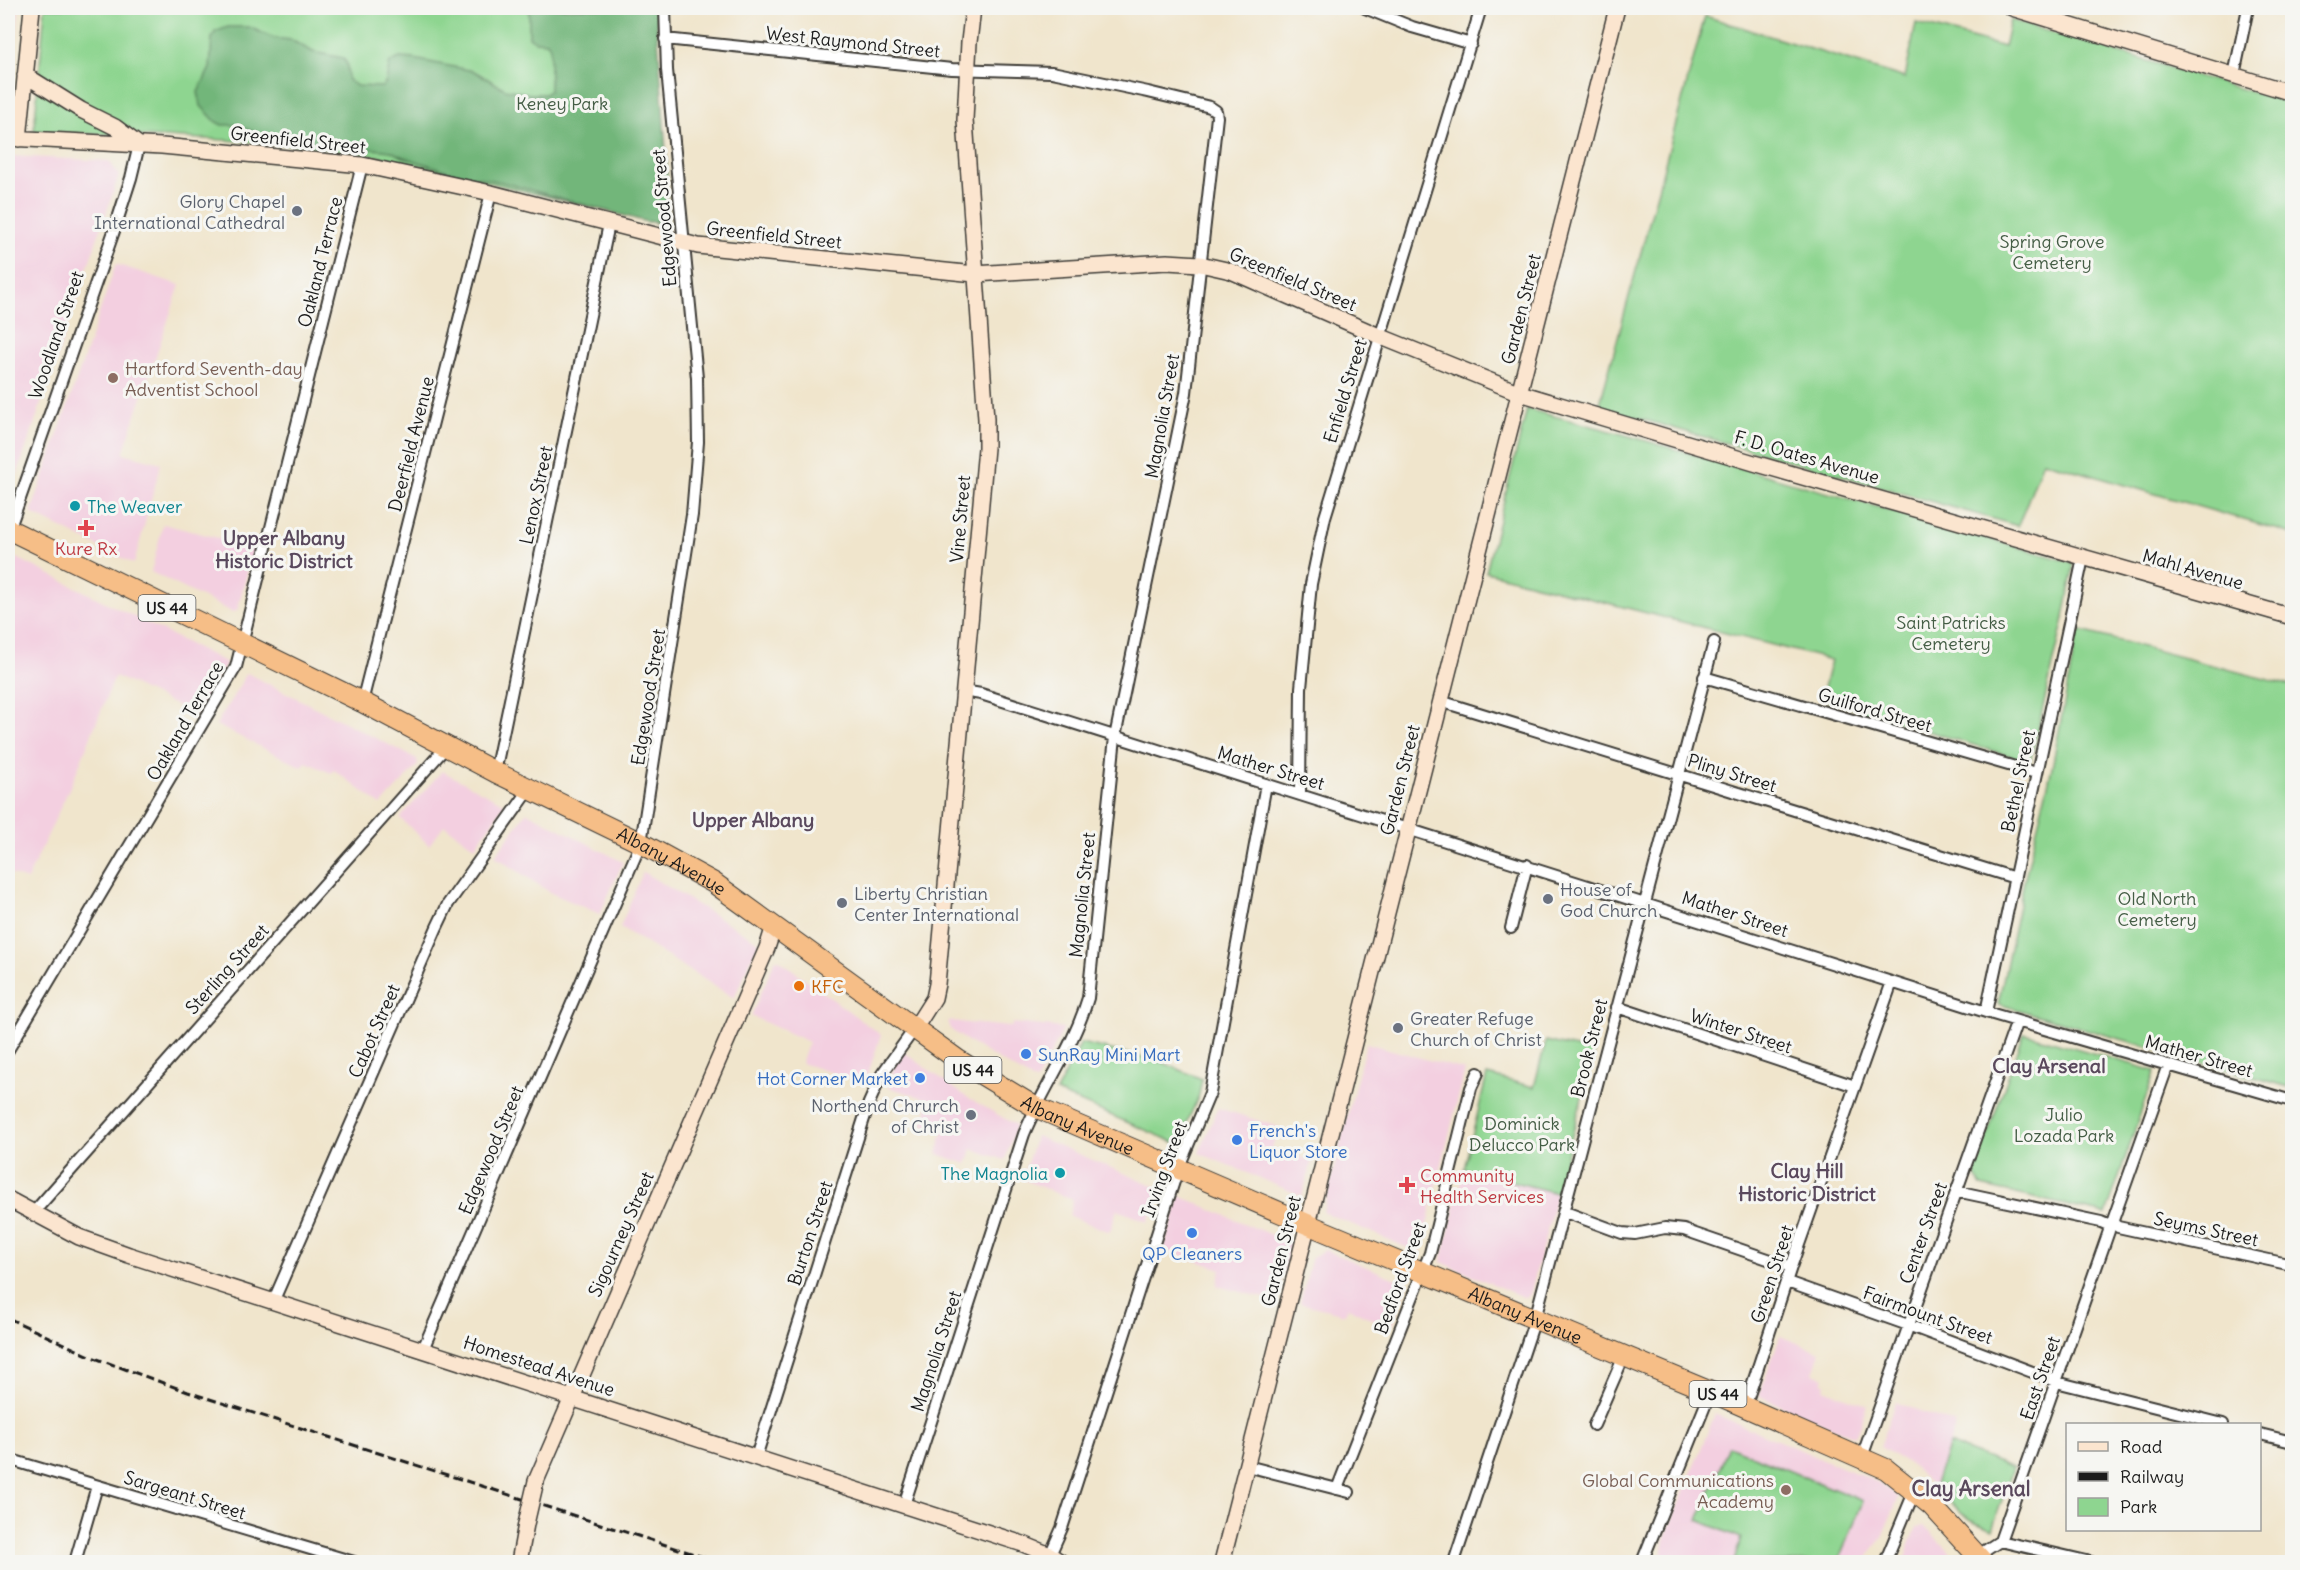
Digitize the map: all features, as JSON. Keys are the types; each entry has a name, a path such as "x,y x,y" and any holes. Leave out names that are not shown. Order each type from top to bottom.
{"highway":[{"name":"Albany Avenue","path":"8,532 362,702 495,772 641,843 714,883 973,1070 1035,1107 1711,1392 1886,1469 1915,1490 1932,1506 1980,1559"}],"street":[{"path":"13,138 25,75 32,8"},
{"name":"Edgewood Street","path":"423,1349 641,843 692,515 698,442 697,378 665,39 665,8"},
{"name":"Vine Street","path":"915,1028 936,991 986,435 965,120 973,8"},
{"path":"1365,8 1412,27 1471,44"},
{"name":"Enfield Street","path":"1300,795 1301,688 1311,584 1324,517 1481,8"},
{"name":"Garden Street","path":"1222,1563 1617,8"},
{"path":"2012,8 2042,12 2292,93"},
{"path":"2234,75 2247,8"},
{"name":"West Raymond Street","path":"665,39 967,69 1071,75 1210,107 1216,111"},
{"path":"25,75 115,128 138,145"},
{"name":"Magnolia Street","path":"904,1505 1024,1134 1035,1107 1079,1026 1088,998 1115,737 1186,393 1216,111"},
{"name":"Greenfield Street","path":"13,138 138,145 362,165 491,193 698,246 975,274 1167,262 1200,264 1231,271 1379,336 1520,393"},
{"name":"Woodland Street","path":"8,532 131,178 138,145"},
{"name":"Oakland Terrace","path":"8,1050 232,675 242,644 362,165"},
{"name":"Deerfield Avenue","path":"362,702 491,193"},
{"name":"Lenox Street","path":"495,772 609,224"},
{"name":"F. D. Oates Avenue","path":"1520,393 2084,558"},
{"name":"Mahl Avenue","path":"2084,558 2292,617"},
{"name":"Bethel Street","path":"1986,1012 2084,558"},
{"name":"Brook Street","path":"1454,1563 1535,1319 1714,642"},
{"name":"Guilford Street","path":"1704,677 2036,773"},
{"name":"Mather Street","path":"963,691 981,694 1527,865 1986,1012 2292,1101"},
{"name":"Pliny Street","path":"1440,701 2015,878"},
{"name":"Sterling Street","path":"33,1214 446,747"},
{"name":"Irving Street","path":"1056,1559 1062,1528 1178,1169 1210,1093 1266,784"},
{"name":"Cabot Street","path":"273,1302 444,912 530,789"},
{"path":"1511,928 1527,865"},
{"name":"Sigourney Street","path":"519,1563 536,1481 767,948 774,926"},
{"name":"Green Street","path":"1745,1407 1791,1267 1892,982"},
{"name":"Winter Street","path":"1617,1007 1855,1086"},
{"name":"Center Street","path":"1862,1457 2017,1021"},
{"name":"Burton Street","path":"756,1457 869,1103 882,1074 915,1028"},
{"name":"East Street","path":"2000,1541 2168,1065"},
{"name":"Bedford Street","path":"1337,1489 1432,1248 1472,1083 1478,1073"},
{"name":"Seyms Street","path":"1956,1191 2292,1265"},
{"name":"Homestead Avenue","path":"8,1199 79,1237 273,1302 904,1505 1056,1559"},
{"path":"1564,1212 1622,1233 1635,1234 1665,1228 1684,1230 1791,1267"},
{"name":"Fairmount Street","path":"1787,1282 2057,1380 2216,1423"},
{"path":"1594,1425 1624,1356"},
{"path":"1642,1563 1711,1392"},
{"path":"2261,1434 2292,1442"},
{"name":"Sargeant Street","path":"8,1459 350,1562"},
{"path":"1247,1466 1348,1492"},
{"path":"75,1563 97,1486"},
{"path":"1885,1563 1915,1490"},
{"path":"1980,1559 2000,1541 2091,1563"}],"shaded area":[{"path":"8,8 19,8 8,121"},
{"path":"8,156 109,161 119,175 8,501"},
{"name":"Hartford Seventh-day Adventist School","path":"116,264 180,285 123,453 161,463 134,564 31,513"},
{"path":"163,524 254,547 237,611 232,612 151,572"},
{"path":"17,558 227,663 196,715 115,676 74,778 27,880 8,873 8,586"},
{"path":"247,673 417,759 418,765 381,805 334,770 331,773 306,762 302,767 216,725"},
{"path":"442,771 505,804 475,847 444,825 429,845 400,818"},
{"path":"527,812 623,862 600,914 551,893 495,856"},
{"path":"643,872 759,942 734,998 620,927"},
{"path":"778,959 881,1035 865,1083 801,1063 809,1042 751,1016 775,960"},
{"path":"947,1021 1011,1027 1013,1023 1064,1028 1036,1082 967,1041 950,1029"},
{"path":"1366,1043 1465,1070 1420,1253 1323,1212"},
{"path":"904,1052 965,1096 1016,1125 1005,1160 972,1149 967,1164 937,1154 943,1132 922,1125 930,1100 888,1087 898,1054"},
{"path":"1218,1108 1279,1127 1272,1148 1312,1161 1302,1196 1199,1153"},
{"path":"1036,1136 1159,1188 1148,1222 1117,1210 1110,1232 1069,1216 1073,1200 1022,1179"},
{"path":"1464,1169 1557,1193 1530,1295 1525,1298 1441,1262"},
{"path":"1180,1196 1290,1243 1277,1301 1217,1286 1221,1269 1163,1250"},
{"path":"1325,1250 1408,1284 1391,1327 1348,1308 1345,1314 1300,1303 1312,1257"},
{"path":"1780,1336 1820,1352 1813,1373 1824,1377 1822,1382 1825,1384 1824,1389 1867,1405 1855,1437 1759,1396"},
{"path":"1895,1402 1956,1424 1934,1487 1911,1465 1880,1447"},
{"name":"Global Communications Academy","path":"1715,1414 1879,1483 1899,1497 1881,1539 1866,1562 1660,1562 1666,1535"},
{"path":"1924,1526 1959,1562 1903,1562 1917,1527"}],"green space":[{"name":"Keney Park","path":"45,8 653,8 653,40 668,226 388,158 344,151 211,139 34,131"},
{"path":"529,8 656,8 667,167 667,209 660,221 647,222 501,182 451,172 391,151 362,148 334,141 256,133 237,125 222,125 216,122 201,106 198,92 210,68 212,38 215,32 228,27 249,27 274,38 291,40 313,52 343,58 347,64 348,80 357,86 382,87 386,82 390,62 400,58 474,71 505,89 530,94 545,94 550,90 550,47 547,42 535,41 529,37"},
{"name":"Spring Grove Cemetery","path":"1705,16 1905,78 1916,23 2004,47 2010,20 2292,104 2292,534 2043,461 2018,526 1599,407"},
{"name":"Saint Patricks Cemetery","path":"1527,409 2074,563 2063,623 2030,762 1821,699 1831,660 1486,572"},
{"name":"Old North Cemetery","path":"2078,630 2292,686 2292,1088 1998,1004 2025,877 2052,768"},
{"name":"Julio Lozada Park","path":"2024,1033 2155,1071 2106,1214 1981,1186 1974,1171"},
{"name":"Dominick Delucco Park","path":"1546,1041 1594,1052 1557,1193 1464,1169 1487,1075 1534,1087"},
{"path":"1081,1043 1159,1061 1202,1079 1199,1095 1178,1144 1056,1092"},
{"path":"1949,1444 2013,1468 1992,1529 1969,1519 1934,1487"},
{"path":"1729,1446 1863,1501 1838,1562 1734,1562 1741,1538 1698,1520"}],"railway":[{"path":"8,1318 92,1357 188,1392 719,1562"}],"place":[{"name":"Glory Chapel International Cathedral","path":"297,211"},
{"name":"Hartford Seventh-day Adventist School","path":"113,378"},
{"name":"The Weaver","path":"75,506"},
{"name":"Kure Rx","path":"86,528"},
{"name":"House of God Church","path":"1548,899"},
{"name":"Liberty Christian Center International","path":"842,903"},
{"name":"KFC","path":"799,986"},
{"name":"Greater Refuge Church of Christ","path":"1398,1028"},
{"name":"SunRay Mini Mart","path":"1026,1054"},
{"name":"Hot Corner Market","path":"920,1078"},
{"name":"Northend Chrurch of Christ","path":"971,1115"},
{"name":"French's Liquor Store","path":"1237,1140"},
{"name":"The Magnolia","path":"1060,1173"},
{"name":"Community Health Services","path":"1407,1185"},
{"name":"QP Cleaners","path":"1192,1233"},
{"name":"Global Communications Academy","path":"1786,1490"}],"district":[{"name":"Upper Albany Historic District","path":"284,548"},
{"name":"Upper Albany","path":"753,819"},
{"name":"Clay Arsenal","path":"2049,1065"},
{"name":"Clay Hill Historic District","path":"1807,1182"},
{"name":"Clay Arsenal","path":"1971,1488"}]}
